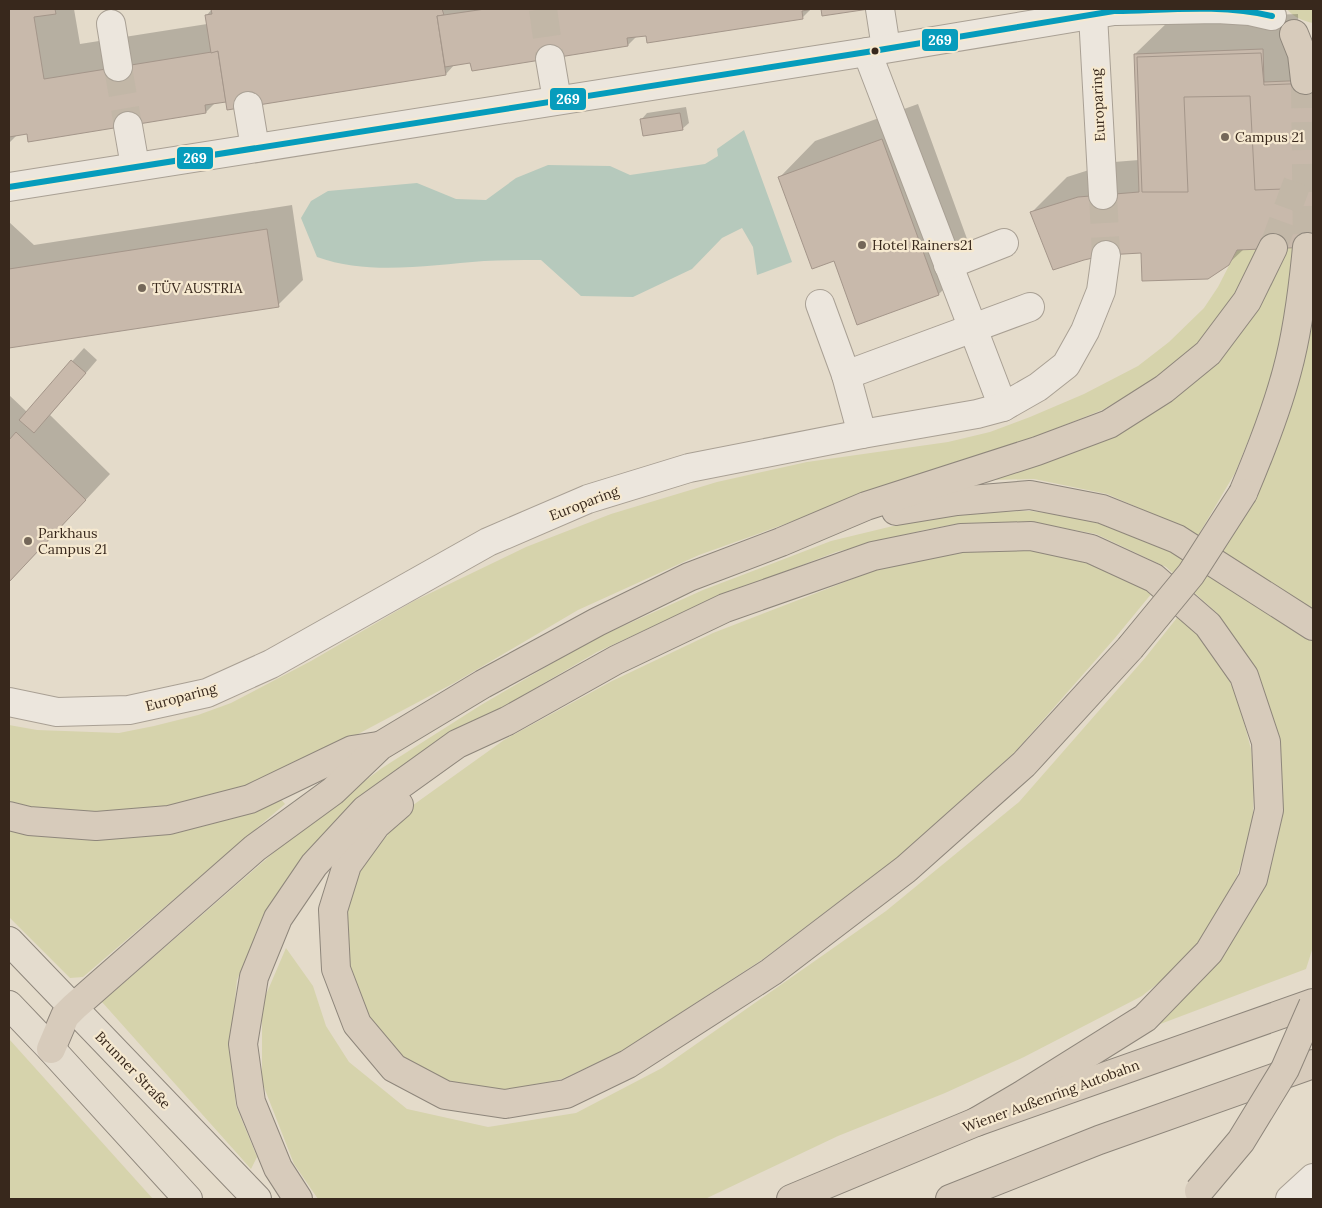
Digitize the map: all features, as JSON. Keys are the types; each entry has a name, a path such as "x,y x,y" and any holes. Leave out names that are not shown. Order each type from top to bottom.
{"highway":[{"path":"1304,36 1302,54 1304,80"},
{"path":"508,721 466,755 414,792 376,825 347,865 333,910 336,969 357,1024 394,1068 445,1095 505,1104 566,1094 628,1064 771,972 906,870 1024,764 1130,648 1191,574 1243,493 1266,440 1287,370 1302,300 1307,247"},
{"path":"52,1049 65,1016 74,1007 256,848 332,791 380,746 483,684 597,622 689,577 781,542 866,506 1036,451 1109,424 1164,389 1208,353 1247,300 1273,248"},
{"path":"781,542 912,508 957,501 1030,495 1102,509 1177,539 1313,626"},
{"path":"298,1199 278,1168 251,1102 243,1044 254,977 278,918 314,865 365,810 457,744 508,721 616,660 725,608 874,556 961,538 1031,536 1091,549 1154,578 1208,625 1244,676 1266,742 1269,810 1253,879 1209,952 1145,1018 976,1122"},
{"path":"9,816 29,821 96,826 169,820 250,799 352,750 380,746"},
{"path":"1194,1197 1241,1141 1285,1069 1313,1004"},
{"name":"Wiener Außenring Autobahn","path":"791,1199 976,1122 1313,1004"},
{"path":"950,1199 1099,1140 1313,1064"}],"main road":[{"name":"Brunner Straße","path":"9,941 257,1199"},
{"path":"9,1005 52,1049 188,1199"}],"street":[{"path":"880,9 876,50 896,129 1003,407"},
{"path":"9,187 1111,12 1217,10 1270,12 1282,26 1304,36"},
{"name":"Europaring","path":"1103,194 1111,12"},
{"path":"111,24 118,67"},
{"path":"550,59 557,100"},
{"path":"248,106 255,148"},
{"path":"128,126 135,166"},
{"path":"948,265 1004,243"},
{"name":"Europaring","path":"9,702 56,712 129,710 207,693 271,664 488,542 588,499 689,468 976,414 1003,407 1038,387 1066,365 1085,331 1101,291 1106,255"},
{"path":"820,304 846,375 862,434"},
{"path":"846,375 973,330 1030,307"},
{"path":"1290,1199 1313,1178"}],"shaded area":[{"path":"1287,9 1313,9 1313,23 1299,18"},
{"path":"744,130 792,262 757,275 753,247 742,228 722,238 692,269 633,297 581,296 541,260 484,261 400,268 379,268 337,263 317,257 301,218 311,201 328,191 417,183 456,199 486,200 516,178 548,165 610,166 630,175 705,164 718,156 717,149"},
{"path":"1297,247 1284,336 1265,399 1235,473 1196,539 1169,521 1107,494 1034,479 990,480 1176,393 1284,248"},
{"path":"1263,248 1227,310 1185,356 1150,383 1102,410 1032,438 699,555 578,610 454,683 328,750 258,781 201,800 159,810 103,814 52,812 9,803 9,725 37,730 119,733 198,715 231,703 311,661 414,601 526,547 611,514 717,482 807,462 948,442 990,432 1030,417 1084,394 1138,366 1169,342 1204,308 1218,287 1237,250"},
{"path":"1313,283 1313,613 1219,554 1258,494 1276,443"},
{"path":"1031,511 1099,520 1170,549 1313,641 1313,947 1306,969 1155,1026 1263,887 1255,669 1218,614 1166,567 1096,534 1031,522 962,523 924,530 836,552 708,601 597,652 489,715 306,855 263,917 237,980 230,1047 236,1106 257,1157 251,1169 102,1002 303,827 382,768 481,705 590,641 703,590 831,541 922,519 963,512"},
{"path":"1028,549 1091,561 1139,584 1152,593 1015,752 898,857 763,959 622,1051 562,1079 503,1093 453,1085 404,1058 369,1021 349,970 344,914 358,872 409,808 504,740 612,681 713,633 876,570 958,552"},
{"path":"1180,614 1199,634 1224,670 1237,696 1251,749 1254,781 1253,814 1248,844 1237,876 1223,906 1199,943 1167,976 1142,996 1024,1057 945,1093 838,1136 705,1199 318,1199 294,1164 262,1082 262,1004 286,948 313,986 326,1026 349,1062 407,1109 488,1127 576,1113 662,1068 886,911 1019,802 1145,658"},
{"path":"280,798 285,804 83,977 70,978 9,917 9,827"},
{"path":"9,1039 153,1199 9,1199"}],"building":[{"path":"9,9 55,9 56,14 34,17 44,79 218,51 226,102 205,105 206,113 28,142 27,134 9,137"},
{"path":"211,9 442,9 444,15 437,16 446,75 227,110 218,51 211,53 205,15 212,14"},
{"path":"485,9 813,9 802,11 803,19 647,43 646,36 627,38 628,46 472,71 470,63 445,67 437,16"},
{"path":"821,9 869,9 822,16"},
{"name":"Campus 21","path":"1263,49 1264,82 1313,80 1313,247 1237,250 1229,265 1208,279 1142,281 1141,253 1106,255 1053,270 1030,212 1078,197 1139,192 1134,54"},
{"path":"1261,53 1264,85 1313,83 1313,188 1255,190 1250,96 1184,97 1188,192 1142,192 1137,57"},
{"path":"680,113 683,130 643,136 640,119"},
{"name":"Hotel Rainers21","path":"882,139 939,295 857,325 834,261 812,269 778,177"},
{"name":"TÜV AUSTRIA","path":"267,229 279,307 9,348 9,269"},
{"path":"71,360 86,373 34,433 19,420"},
{"name":"Parkhaus Campus 21","path":"16,432 86,500 9,582 9,440"}],"tunnel":[{"path":"543,9 550,59"},
{"path":"118,67 128,126"},
{"path":"1305,80 1307,247"},
{"path":"1273,248 1300,175"},
{"path":"1103,195 1106,255"}],"transit line":[{"name":"269","path":"9,187 867,52 1126,9"},
{"name":"269","path":"1116,11 1214,9 1253,12 1272,16"}],"place":[{"name":"Campus 21","path":"1225,137"},
{"name":"Hotel Rainers21","path":"862,245"},
{"name":"TÜV AUSTRIA","path":"142,288"},
{"name":"Parkhaus Campus 21","path":"28,541"}]}
